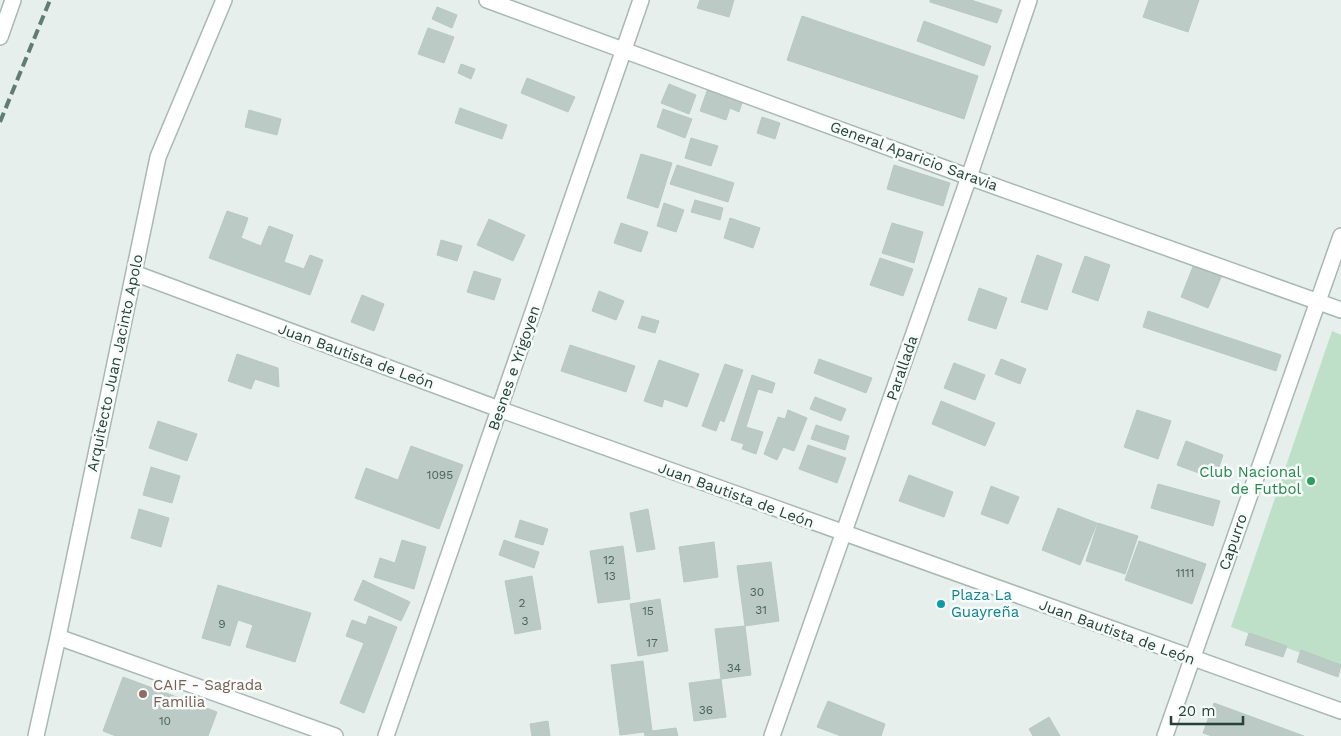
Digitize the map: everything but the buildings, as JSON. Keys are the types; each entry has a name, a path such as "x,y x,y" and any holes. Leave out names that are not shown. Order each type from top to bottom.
{"street":[{"path":"0,37 13,0"},
{"name":"Arquitecto Juan Jacinto Apolo","path":"36,736 158,157 224,0"},
{"name":"General Aparicio Saravia","path":"487,0 969,177 1341,310"},
{"name":"Besnes e Yrigoyen","path":"386,736 641,0"},
{"name":"Parallada","path":"772,736 969,177 1029,0"},
{"name":"Capurro","path":"1166,736 1341,236"},
{"name":"Juan Bautista de León","path":"134,273 499,410 1192,659 1341,710"},
{"path":"58,637 334,736"}],"green space":[{"name":"Club Nacional de Futbol","path":"1332,331 1341,335 1341,668 1231,627"}],"railway":[{"path":"0,122 50,0"}],"place":[{"name":"Club Nacional de Futbol","path":"1311,481"},
{"name":"Plaza La Guayreña","path":"941,604"},
{"name":"CAIF - Sagrada Familia","path":"143,694"}]}
